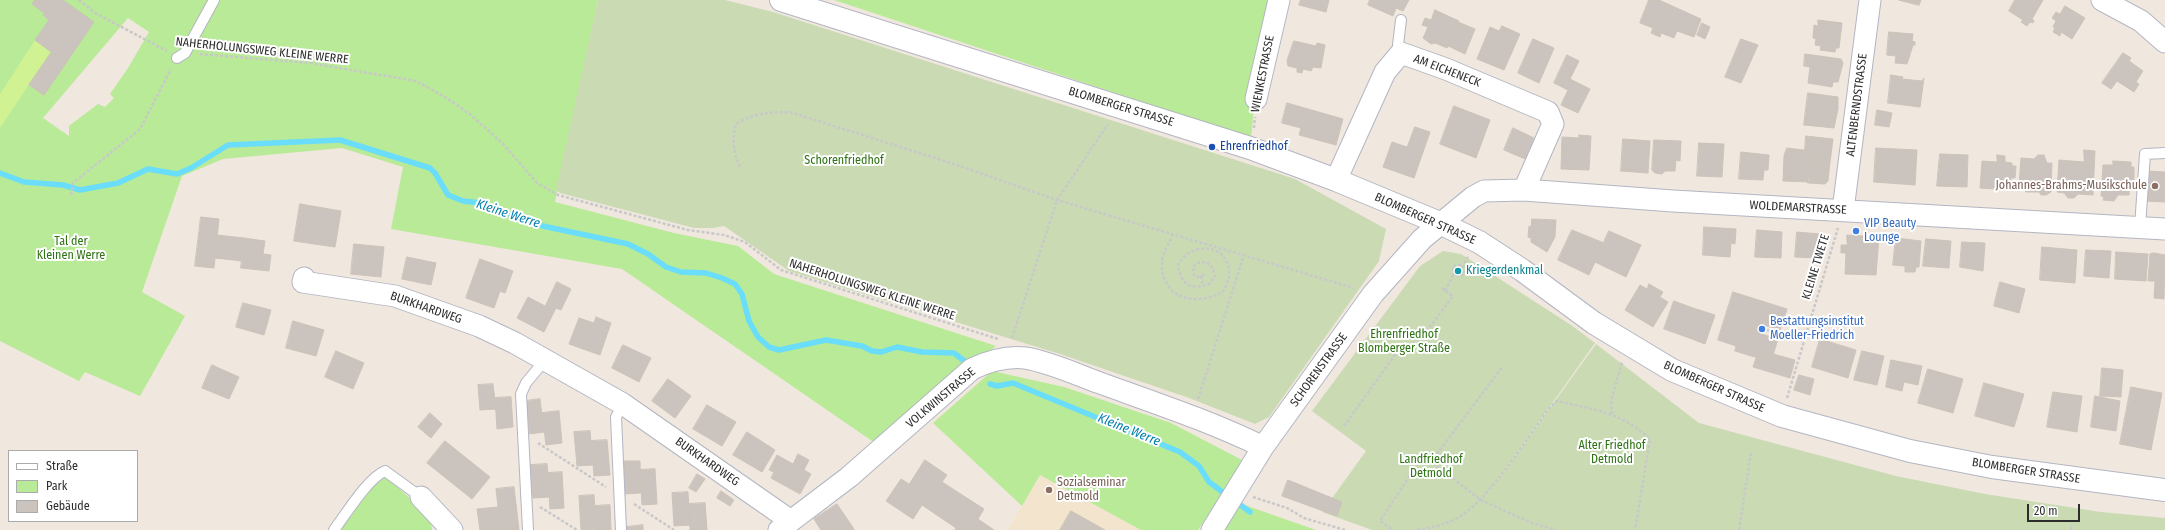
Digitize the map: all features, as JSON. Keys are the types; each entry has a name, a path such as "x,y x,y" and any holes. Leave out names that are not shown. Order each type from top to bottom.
{"street":[{"name":"BLOMBERGER STRASSE","path":"781,0 1250,148 1336,180 1442,224 1479,242 1522,270 1594,323 1672,370 1730,396 1782,416 1910,451 1992,467 2165,490"},
{"name":"WIENKESTRASSE","path":"1256,99 1278,0"},
{"name":"ALTENBERNDSTRASSE","path":"1844,210 1870,0"},
{"path":"2102,0 2141,21 2165,42"},
{"name":"AM EICHENECK","path":"1336,180 1385,72 1401,53 1446,69 1548,112 1553,124 1524,190"},
{"name":"WOLDEMARSTRASSE","path":"1442,224 1472,197 1484,191 1524,190 2165,229"},
{"name":"SCHORENSTRASSE","path":"1212,530 1263,447 1373,294 1422,239 1442,224"},
{"name":"BURKHARDWEG","path":"304,278 303,282 395,296 479,326 623,404 785,525"},
{"name":"VOLKWINSTRASSE","path":"785,525 849,478 972,369 988,361 1007,358 1025,358 1185,409 1263,447"},
{"path":"421,497 446,528"}],"lane":[{"path":"181,55 214,0"},
{"path":"1401,20 1398,45 1401,53"},
{"path":"2140,227 2145,154 2165,153"},
{"path":"528,530 522,394 526,383 544,360"},
{"path":"621,530 624,498 616,417 623,404"},
{"path":"334,530 379,473 385,471 421,497"}],"path":[{"name":"NAHERHOLUNGSWEG KLEINE WERRE","path":"80,0 95,13 164,50 181,55 310,63 416,81 445,97 471,115 503,144 537,183 558,195 688,230 724,234 744,242 781,270 1004,341"},
{"path":"70,195 73,183 140,129 181,55"},
{"name":"WIENKESTRASSE","path":"1250,148 1256,99"},
{"path":"1011,343 1057,200 1110,122 1117,106"},
{"path":"740,167 734,154 732,140 736,124 748,117 765,112 790,112 957,165 1057,200 1373,294"},
{"name":"KLEINE TWETE","path":"1788,394 1844,210"},
{"path":"1174,234 1162,260 1163,273 1169,286 1176,295 1193,300 1210,299 1223,292 1228,281 1228,267 1223,258 1210,249 1196,249 1184,256 1178,264 1179,275 1185,284 1193,287 1203,286 1209,284 1215,276 1214,268 1206,262 1197,263 1193,267 1194,275 1200,276"},
{"path":"1454,276 1464,275 1463,265 1479,242"},
{"path":"1210,249 1212,245"},
{"path":"1185,409 1244,255"},
{"path":"1445,291 1454,276 1453,266 1463,265"},
{"path":"1200,276 1204,272"},
{"path":"1200,276 1203,286"},
{"path":"1228,281 1234,284"},
{"path":"1344,426 1402,345 1418,343 1453,296 1440,287"},
{"path":"1762,329 1785,334"},
{"path":"1612,414 1610,401 1620,364 1631,346"},
{"path":"1431,462 1502,367"},
{"path":"1416,530 1434,528 1459,518 1481,500 1549,408 1557,401 1612,414 1639,428 1650,440 1634,530"},
{"path":"531,439 674,530"},
{"path":"1739,530 1751,453"},
{"path":"1392,530 1380,521 1418,463 1428,459 1481,500 1532,523 1556,530"},
{"path":"1233,496 1286,508 1304,518 1344,530"},
{"path":"538,506 577,530"},
{"path":"2071,530 2072,524"}],"shaded area":[{"name":"Sozialseminar Detmold","path":"1040,475 1141,530 1008,530"}],"green space":[{"name":"Tal der Kleinen Werre","path":"0,0 598,0 555,202 674,233 738,246 774,274 996,346 875,443 622,269 391,229 403,167 342,148 223,159 182,176 142,292 185,316 140,396 85,372 79,381 0,341","holes":["128,18 149,32 128,68 110,94 114,98 105,107 98,104 69,126 69,136 43,118"]},
{"name":"Schorenfriedhof","path":"598,0 725,0 773,12 1295,179 1386,229 1379,261 1269,417 1255,424 1189,398 1060,354 789,271 724,226 713,228 694,228 560,193 556,190"},
{"path":"834,0 1273,0 1255,98 1251,138"},
{"path":"35,40 51,52 0,128 0,94"},
{"path":"1443,251 1461,254 1571,325 1595,343 1487,495 1596,344 1699,423 1896,476 1985,494 2101,512 2165,518 2165,530 1372,530 1322,512 1366,451 1312,411 1420,266"},
{"path":"992,371 1064,387 1171,423 1244,461 1198,530 1141,530 1040,475 1022,506 933,423"},
{"path":"386,477 430,516 432,530 339,530 373,485"},
{"path":"1239,503 1316,530 1224,530"}],"building":[{"path":"35,0 63,0 94,22 66,63 35,40 49,20 43,15 44,13 32,4"},
{"path":"1301,0 1329,0 1326,12 1299,5"},
{"path":"1370,0 1409,0 1403,11 1396,8 1393,16 1368,5"},
{"path":"1649,0 1659,0 1701,19 1694,37 1677,31 1674,38 1661,33 1660,37 1651,33 1653,28 1640,23"},
{"path":"1899,0 1921,0 1919,5"},
{"path":"2015,0 2043,0 2032,19 2034,21 2033,23 2030,22 2027,26 2021,22 2023,20 2009,11"},
{"path":"2065,6 2085,18 2072,39 2061,32 2060,36 2053,32 2055,28 2053,27 2056,21 2052,18 2056,12 2060,14"},
{"path":"1435,10 1459,21 1447,48 1435,43 1431,44 1423,38 1428,27 1422,25 1425,18 1431,20"},
{"path":"1818,20 1842,23 1839,48 1836,48 1835,52 1820,50 1821,46 1815,45 1816,39 1813,38 1814,25 1818,26"},
{"path":"1458,22 1475,29 1465,54 1448,46"},
{"path":"1702,23 1710,27 1705,39 1697,35"},
{"path":"1502,26 1520,34 1504,70 1477,59 1490,27 1499,31"},
{"path":"1889,32 1913,34 1912,41 1915,42 1915,45 1913,45 1907,64 1895,63 1896,56 1887,55"},
{"path":"1533,39 1554,48 1539,83 1518,73"},
{"path":"1741,39 1758,45 1741,83 1725,77"},
{"path":"1294,41 1316,46 1317,43 1325,45 1321,68 1313,67 1311,71 1303,69 1302,73 1297,72 1297,68 1288,66 1287,61"},
{"path":"51,53 66,63 44,95 29,85"},
{"path":"2123,53 2131,58 2129,61 2143,71 2136,82 2139,84 2134,92 2117,81 2111,89 2102,83"},
{"path":"1805,54 1841,59 1843,63 1838,82 1833,82 1832,87 1808,83 1810,67 1804,66"},
{"path":"1567,55 1579,61 1570,79 1590,89 1578,113 1561,105 1568,90 1554,83"},
{"path":"1891,75 1903,77 1902,79 1922,81 1924,78 1920,107 1888,103"},
{"path":"1808,93 1838,97 1838,109 1834,128 1804,125"},
{"path":"1287,103 1343,119 1336,145 1299,135 1301,128 1282,123"},
{"path":"1454,106 1490,120 1476,158 1440,144"},
{"path":"1877,110 1892,113 1889,127 1875,125"},
{"path":"1415,127 1430,132 1414,178 1383,167 1392,142 1407,147"},
{"path":"1513,128 1534,138 1525,159 1504,150"},
{"path":"1579,135 1591,136 1589,170 1561,169 1562,137 1579,138"},
{"path":"1806,136 1833,139 1830,162 1818,162 1818,157 1811,156 1811,151 1805,150"},
{"path":"1623,139 1637,140 1635,172 1621,171"},
{"path":"1637,140 1650,141 1648,173 1635,172"},
{"path":"1654,140 1681,141 1680,161 1676,160 1675,171 1665,171 1662,174 1655,173 1652,170"},
{"path":"1699,143 1724,144 1722,177 1697,176"},
{"path":"1787,148 1811,151 1809,182 1783,181 1784,156"},
{"path":"1876,148 1917,150 1915,185 1874,182"},
{"path":"2084,150 2095,151 2093,195 2078,194 2074,198 2068,198 2064,193 2057,192 2059,160 2084,162"},
{"path":"1741,152 1769,155 1768,170 1764,170 1763,180 1739,179"},
{"path":"1940,154 1968,155 1967,187 1937,186"},
{"path":"1997,155 2005,156 2005,162 2012,163 2012,166 2016,166 2015,178 2011,178 2010,190 1980,188 1982,161 1997,162"},
{"path":"2038,155 2044,155 2047,163 2052,163 2051,192 2046,195 2041,195 2039,192 2026,192 2023,189 2025,185 2019,185 2021,158 2034,159"},
{"path":"1811,156 1818,157 1818,162 1830,162 1828,181 1825,184 1808,183"},
{"path":"2113,161 2131,162 2131,167 2134,167 2134,182 2130,182 2129,195 2118,195 2114,201 2103,200 2104,197 2101,196 2103,165 2113,165"},
{"name":"Johannes-Brahms-Musikschule","path":"2147,171 2165,172 2165,202 2145,201"},
{"path":"300,204 341,211 335,247 294,241"},
{"path":"201,217 219,219 214,268 195,266"},
{"path":"1532,219 1556,220 1555,237 1547,252 1531,242 1531,238 1528,237 1529,226 1531,227"},
{"path":"1704,227 1736,229 1735,244 1731,243 1730,257 1703,255"},
{"path":"1572,230 1604,243 1589,275 1558,260"},
{"path":"1757,230 1782,232 1781,258 1755,257"},
{"path":"1609,231 1641,245 1626,277 1595,262"},
{"path":"1797,232 1820,234 1818,258 1795,257"},
{"path":"217,235 244,238 242,261 215,258"},
{"path":"1847,235 1879,237 1876,275 1845,274 1846,253 1841,253 1841,245 1847,245"},
{"path":"244,238 265,241 263,254 271,255 269,271 241,268"},
{"path":"1896,238 1921,241 1919,267 1916,267 1915,272 1905,272 1905,266 1893,265"},
{"path":"1926,239 1951,241 1949,268 1923,266"},
{"path":"1962,242 1985,243 1983,271 1960,267"},
{"path":"354,244 384,247 381,277 351,274"},
{"path":"2042,247 2077,250 2075,283 2040,280"},
{"path":"2086,250 2111,251 2109,278 2084,276"},
{"path":"2116,252 2148,254 2146,281 2115,279"},
{"path":"2154,253 2165,255 2164,299 2154,298 2155,281 2148,281 2150,254"},
{"path":"407,257 436,263 431,285 402,279"},
{"path":"480,259 513,271 505,293 500,291 494,308 466,298"},
{"path":"557,282 571,289 561,310 556,308 544,332 517,318 528,297 545,306"},
{"path":"2000,282 2025,289 2019,313 1994,306"},
{"path":"1649,284 1663,292 1660,297 1668,302 1653,327 1625,310 1640,285 1647,289"},
{"path":"1733,292 1787,309 1780,330 1764,325 1761,334 1742,328 1736,346 1718,340"},
{"path":"1674,301 1693,308 1684,336 1664,329"},
{"path":"243,303 271,310 264,335 236,327"},
{"path":"1693,308 1715,315 1705,344 1684,336"},
{"path":"596,317 611,323 600,355 569,344 579,318 594,323"},
{"path":"293,321 324,330 316,356 286,348"},
{"path":"1742,328 1778,339 1771,362 1735,351"},
{"path":"1820,339 1856,350 1848,378 1812,367"},
{"path":"623,345 651,358 639,382 612,368"},
{"path":"336,351 364,363 353,389 325,377"},
{"path":"1862,351 1884,356 1877,385 1854,380"},
{"path":"1773,354 1795,360 1790,378 1753,367 1756,358 1771,362"},
{"path":"1891,360 1922,366 1918,385 1904,382 1902,391 1886,387"},
{"path":"212,365 239,377 229,399 202,388"},
{"path":"2102,368 2123,370 2121,397 2100,396"},
{"path":"1928,369 1963,379 1953,413 1918,403"},
{"path":"1799,375 1814,379 1810,395 1794,390"},
{"path":"668,379 691,396 675,418 652,401"},
{"path":"1984,383 2024,394 2014,427 1975,416"},
{"path":"493,384 496,409 480,410 478,385"},
{"path":"2131,387 2162,393 2151,450 2120,444"},
{"path":"2053,392 2082,396 2077,432 2047,427"},
{"path":"2095,396 2120,401 2116,431 2091,427"},
{"path":"511,397 513,427 497,429 495,398"},
{"path":"540,399 544,432 530,434 526,401"},
{"path":"707,405 736,422 722,446 693,429"},
{"path":"559,411 562,443 546,445 542,413"},
{"path":"430,413 442,424 431,438 418,427"},
{"path":"590,431 593,465 577,466 574,432"},
{"path":"747,432 775,450 762,472 733,455"},
{"path":"607,440 610,475 594,476 591,441"},
{"path":"445,441 490,477 472,499 427,463"},
{"path":"798,454 809,460 804,470 811,474 800,494 771,478 774,472 769,470 777,455 793,464"},
{"path":"925,460 947,475 942,482 984,509 978,519 994,530 955,530 956,528 922,505 913,519 886,501 901,479 909,484"},
{"path":"623,461 640,461 641,493 624,494"},
{"path":"547,464 550,497 533,498 530,465"},
{"path":"655,469 657,504 642,505 640,470"},
{"path":"562,472 564,508 550,509 548,473"},
{"path":"697,474 705,479 696,492 689,488"},
{"path":"1288,480 1342,502 1337,516 1282,496"},
{"path":"514,487 519,530 480,530 477,509 498,507 496,489"},
{"path":"721,491 734,500 730,506 717,498"},
{"path":"688,492 690,525 674,526 672,493"},
{"path":"594,495 596,529 581,530 579,496"},
{"path":"705,503 707,530 690,530 689,504"},
{"path":"837,504 854,529 821,530 814,519"},
{"path":"610,505 611,530 596,530 595,506"},
{"path":"1071,511 1105,530 1060,530"},
{"path":"643,525 643,530 626,530 626,527"}],"waterway":[{"name":"Kleine Werre","path":"0,173 24,182 63,185 80,190 118,183 148,169 177,174 191,168 228,145 340,140 430,168 435,173 448,195 463,201 481,203 538,225 628,244 648,254 666,267 681,272 706,273 735,284 742,294 749,321 758,337 769,347 779,350 826,340 862,346 872,351 881,352 897,347 922,352 954,353 967,363"},
{"name":"Kleine Werre","path":"990,384 997,386 1013,383 1180,452 1199,466 1209,482 1250,512"}],"place":[{"name":"Ehrenfriedhof","path":"1212,147"},
{"name":"Johannes-Brahms-Musikschule","path":"2155,186"},
{"name":"VIP Beauty Lounge","path":"1856,231"},
{"name":"Kriegerdenkmal","path":"1458,271"},
{"name":"Bestattungsinstitut Moeller-Friedrich","path":"1762,329"},
{"name":"Sozialseminar Detmold","path":"1049,490"}],"park label":[{"name":"Ehrenfriedhof Blomberger Straße","path":"1404,342"},
{"name":"Alter Friedhof Detmold","path":"1612,453"},
{"name":"Landfriedhof Detmold","path":"1431,467"}]}
